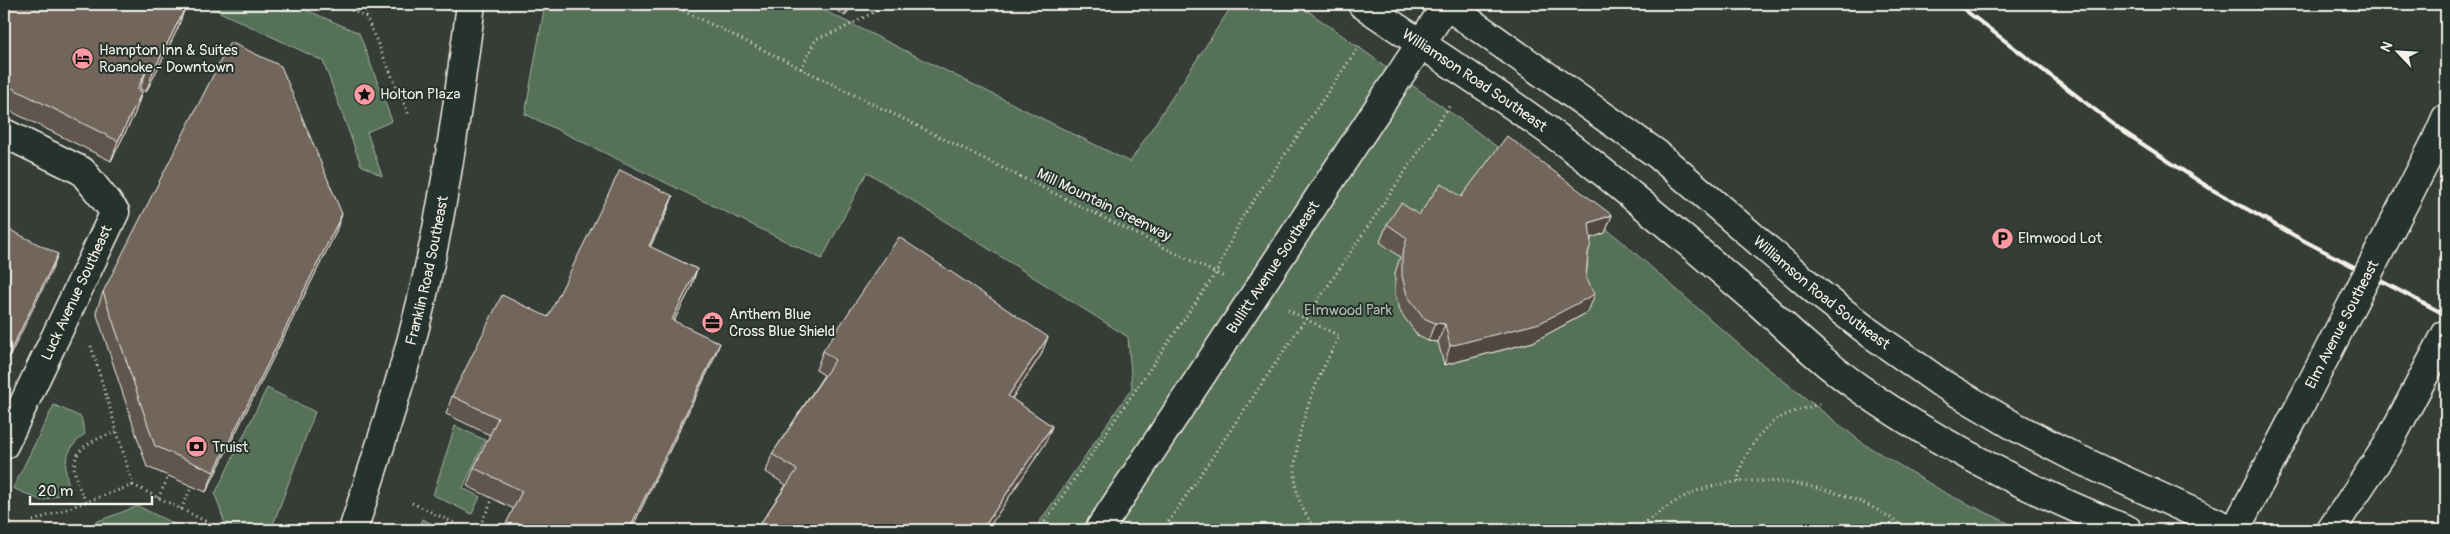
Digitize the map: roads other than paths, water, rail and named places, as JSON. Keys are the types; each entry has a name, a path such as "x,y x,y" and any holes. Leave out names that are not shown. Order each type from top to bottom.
{"main road":[{"name":"Franklin Road Southeast","path":"353,530 408,352 434,243 455,128 471,4"},
{"name":"Williamson Road Southeast","path":"1362,4 1527,115 1603,172 1818,356 1857,387 1913,425 1952,448 2051,498 2128,530"},
{"name":"Williamson Road Southeast","path":"1446,4 1657,154 1816,291 1870,333 1941,383 2014,426 2074,457 2234,530"},
{"name":"Bullitt Avenue Southeast","path":"1098,530 1446,4"},
{"name":"Elm Avenue Southeast","path":"2234,530 2435,144 2446,118"},
{"name":"Luck Avenue Southeast","path":"4,133 82,171 115,212 4,445"},
{"path":"58,159 70,134"},
{"path":"2331,530 2387,446 2446,334"}],"railway":[{"path":"1957,4 2124,132 2211,189 2297,237 2446,315"}],"place":[{"name":"Hampton Inn & Suites Roanoke - Downtown","path":"83,59"},
{"name":"Holton Plaza","path":"364,94"},
{"name":"Elmwood Lot","path":"2002,238"},
{"name":"Anthem Blue Cross Blue Shield","path":"713,323"},
{"name":"Truist","path":"196,447"}],"park label":[{"name":"Elmwood Park","path":"1348,310"}]}
